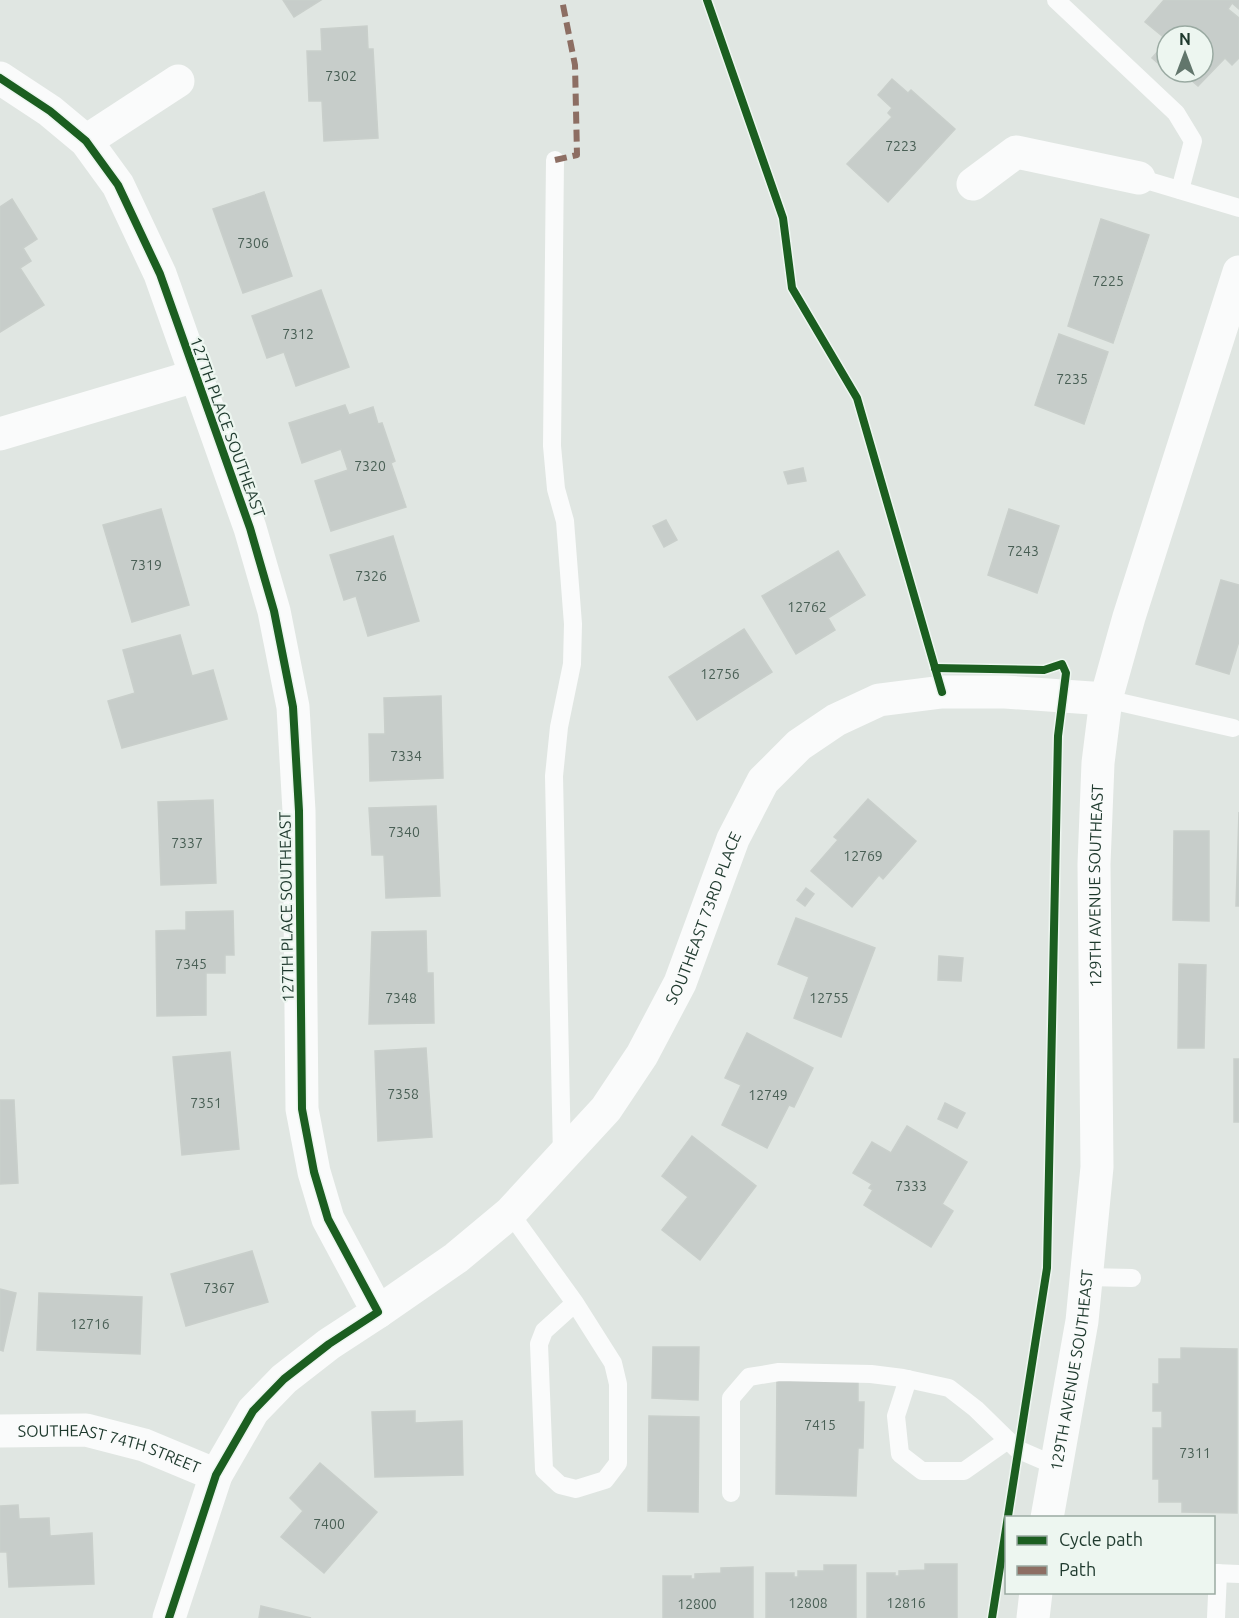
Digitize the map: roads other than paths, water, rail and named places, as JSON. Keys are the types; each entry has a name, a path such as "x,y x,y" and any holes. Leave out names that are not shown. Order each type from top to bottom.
{"street":[{"name":"127TH PLACE SOUTHEAST","path":"0,78 50,111 86,141 118,184 160,274 250,528 274,611 293,707 299,812 302,1109 314,1172 328,1219 378,1312"},
{"path":"86,141 178,81"},
{"path":"973,184 1016,152 1139,177"},
{"name":"129TH AVENUE SOUTHEAST","path":"1047,1516 1082,1321 1096,1167 1094,864 1098,763 1106,699 1129,617 1239,272"},
{"path":"0,434 195,376"},
{"name":"SOUTHEAST 73RD PLACE","path":"378,1312 456,1258 510,1213 606,1109 642,1055 680,983 733,840 763,781 799,745 836,720 879,700 942,692 1005,692 1106,699"},
{"path":"169,1618 216,1475 254,1411 285,1379 329,1344 378,1312"},
{"name":"SOUTHEAST 74TH STREET","path":"0,1431 86,1430 144,1445 216,1475"},
{"path":"1033,1618 1036,1594"}],"lane":[{"path":"1056,0 1176,113 1193,141 1180,190"},
{"path":"555,160 552,446 556,489 565,521 573,624 572,664 559,728 554,776 562,1159"},
{"path":"1139,177 1239,208"},
{"path":"1106,699 1233,728"},
{"path":"510,1213 574,1303 612,1363 618,1384 618,1463 605,1480 576,1489 560,1485 544,1470 539,1344 544,1331 574,1303"},
{"path":"1087,1277 1132,1278"},
{"path":"731,1493 731,1398 749,1377 779,1372 871,1374 949,1388 976,1408 1017,1449 1056,1466"},
{"path":"908,1379 896,1416 900,1454 922,1471 964,1471 1008,1440"},
{"path":"1216,1618 1216,1573 1239,1574"}]}
